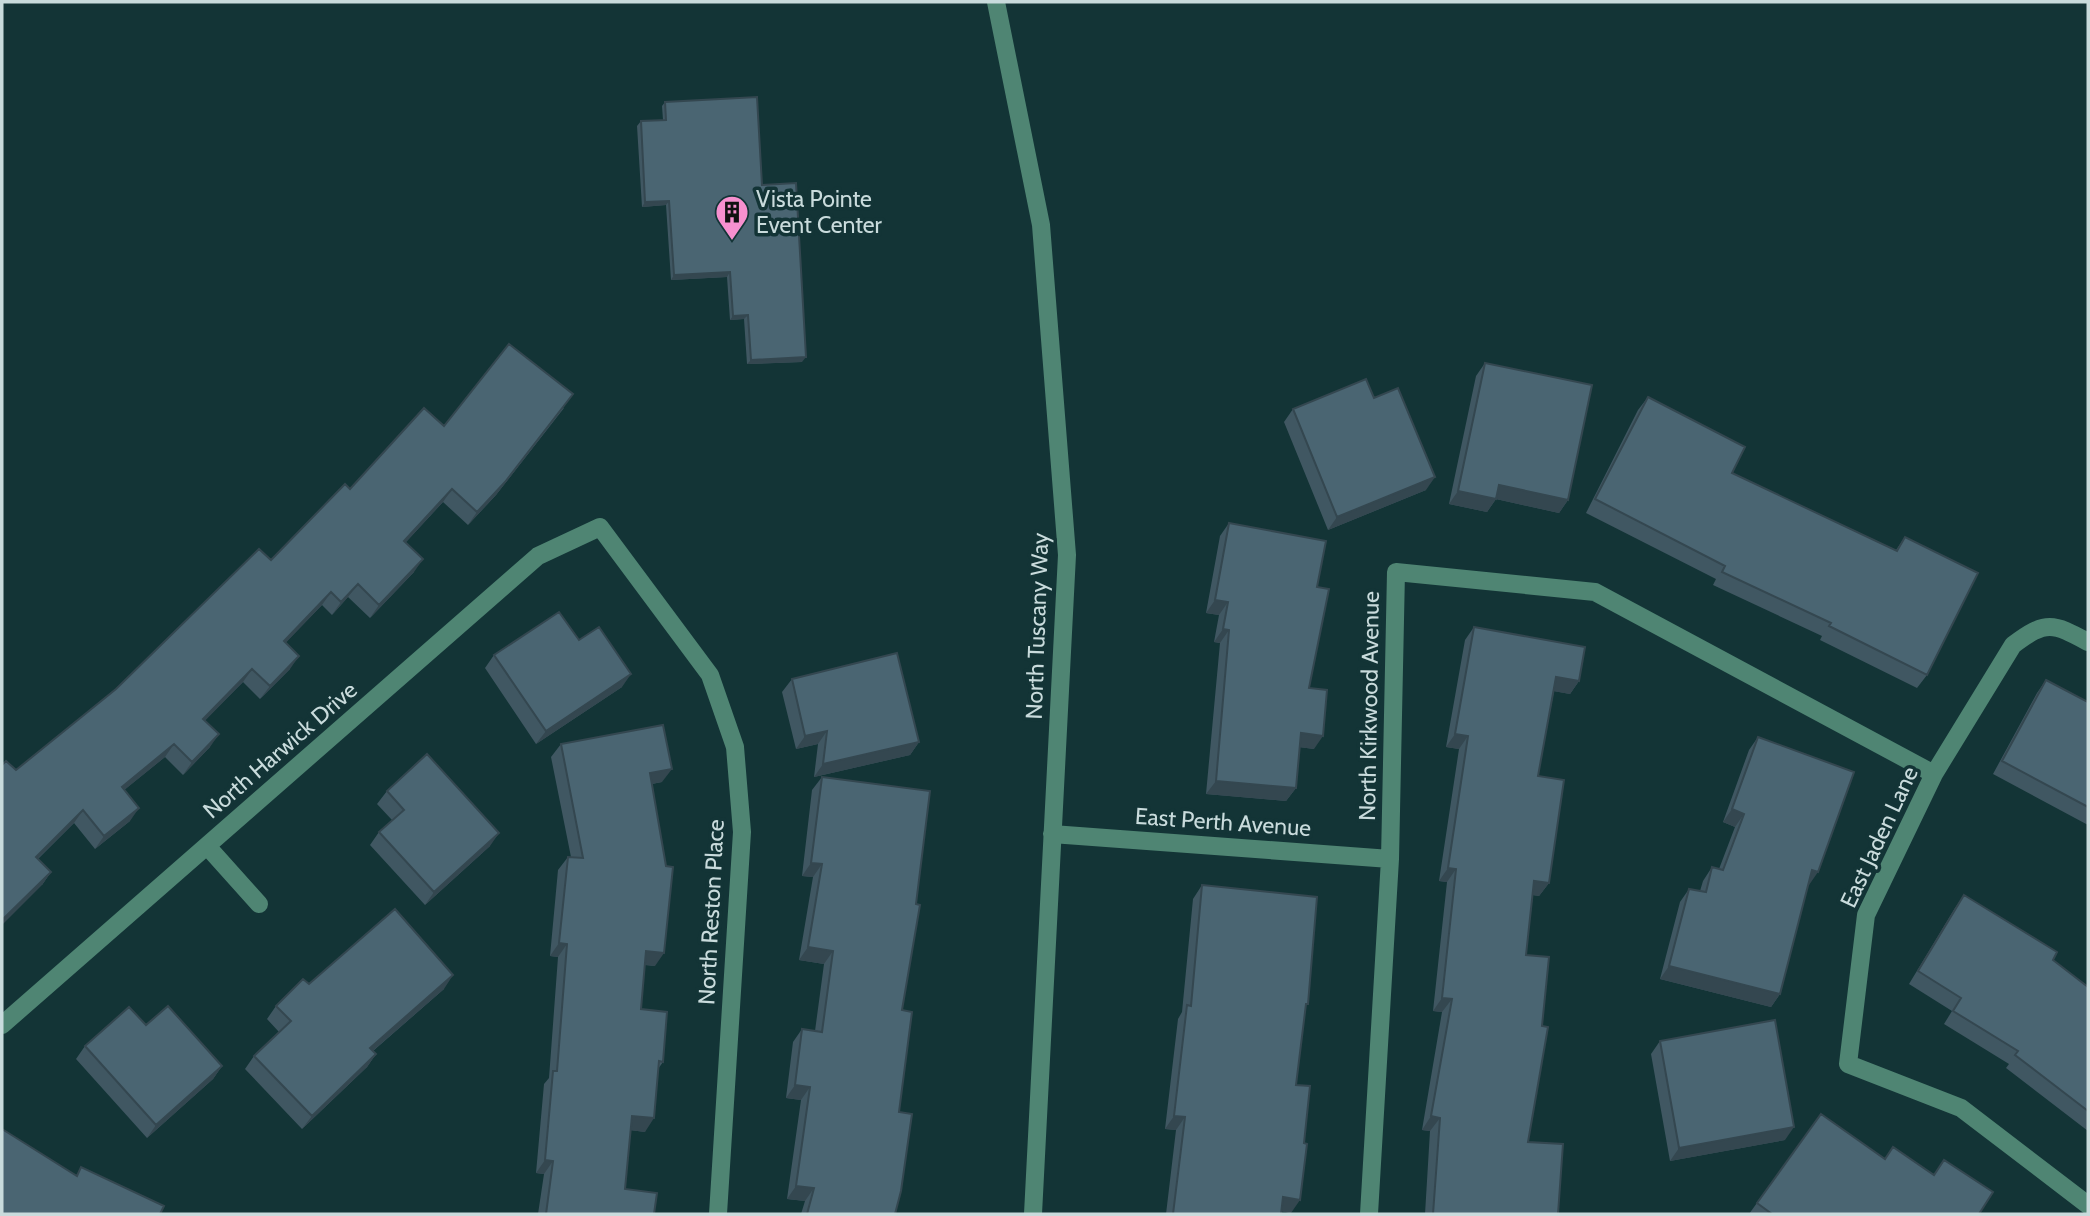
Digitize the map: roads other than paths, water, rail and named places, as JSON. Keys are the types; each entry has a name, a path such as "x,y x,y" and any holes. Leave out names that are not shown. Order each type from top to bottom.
{"street":[{"name":"North Tuscany Way","path":"996,2 1041,225 1067,555 1033,1214"},
{"name":"North Harwick Drive","path":"2,1025 538,556 600,527"},
{"name":"North Reston Place","path":"600,527 710,674 735,747 742,832 718,1214"},
{"name":"North Kirkwood Avenue","path":"1369,1214 1390,859 1396,572 1595,592 1934,774"},
{"name":"East Jaden Lane","path":"2088,642 2060,626 2033,631 2013,645 1934,774 1866,915 1848,1064 1961,1108 2088,1205"},
{"name":"East Perth Avenue","path":"1052,834 1390,859"},
{"path":"207,846 259,904"}],"place":[{"name":"Vista Pointe Event Center","path":"732,242"}]}
